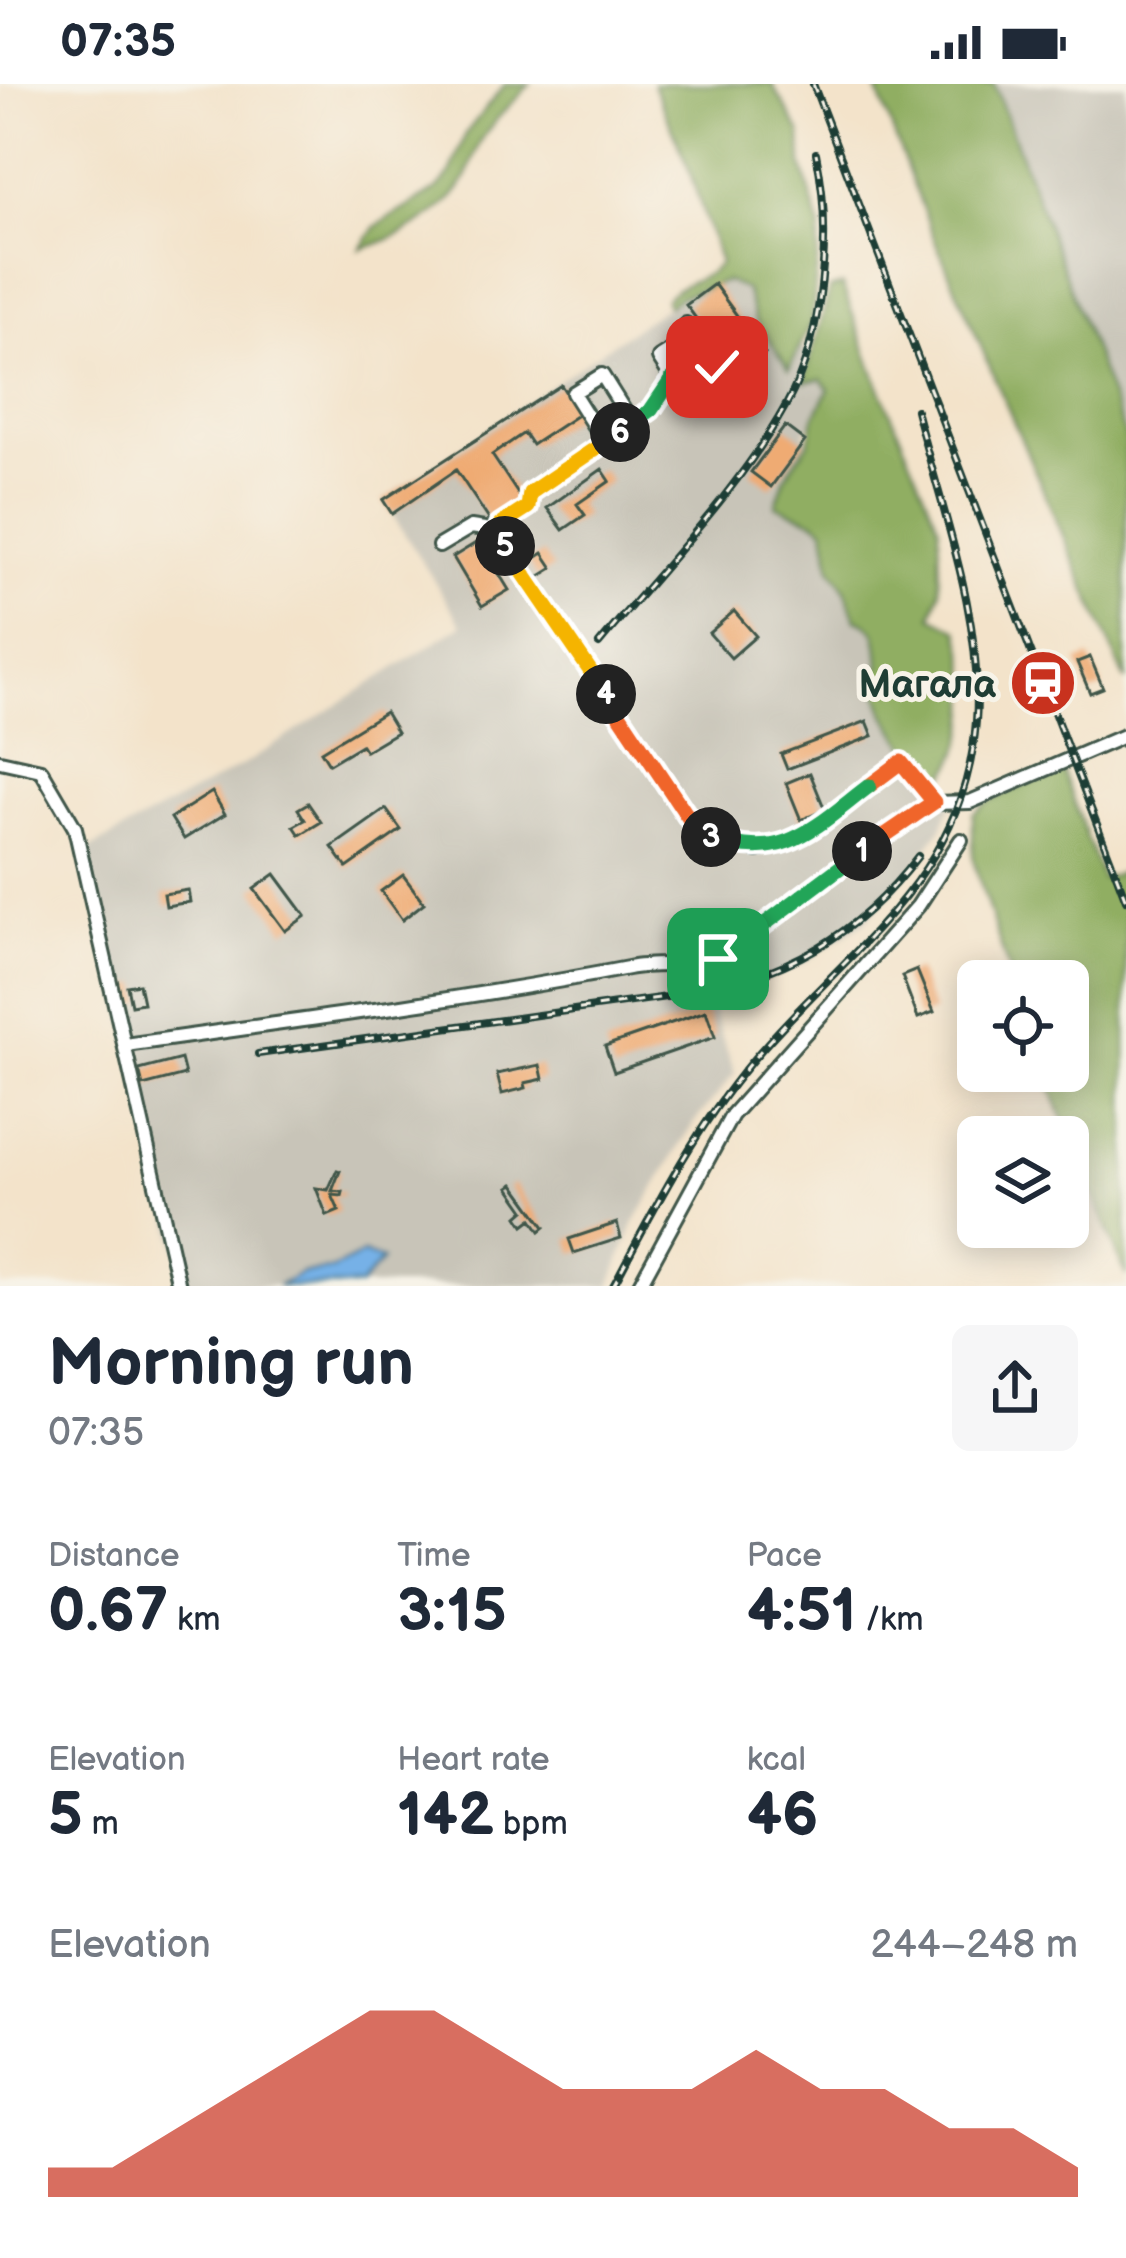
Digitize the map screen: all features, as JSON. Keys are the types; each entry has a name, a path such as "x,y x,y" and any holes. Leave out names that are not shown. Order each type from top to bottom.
{"lane":[{"path":"690,330 717,367 680,391 672,379 659,358 690,330"},
{"path":"604,442 573,393 602,375 632,423"},
{"path":"498,531 528,507 530,493 651,410 672,379"},
{"path":"439,546 471,526 498,531 698,832 758,850 784,844 801,837 901,762 934,802"},
{"path":"125,1045 561,982 661,962 704,966 934,802 970,802 1126,735"},
{"path":"0,761 41,770 57,790 75,828 179,1286"},
{"path":"639,1286 732,1115 918,906 962,840"}],"shaded area":[{"path":"994,84 1126,84 1126,438 1021,153"},
{"path":"729,264 840,389 804,432 938,778 954,796 942,828 862,924 803,964 772,978 707,995 735,1073 693,1124 635,1222 610,1286 185,1286 86,851 248,762 462,625 383,500"}],"green space":[{"path":"505,84 530,84 486,133 453,196 418,225 361,249 376,226 437,189 450,174 466,133"},
{"path":"653,84 772,84 801,134 802,165 820,227 812,322 789,369 755,319 746,290 726,281 680,296 668,307 665,300 671,293 720,263 685,158"},
{"path":"875,84 994,84 1126,438 1126,681 934,238"},
{"path":"842,285 939,526 940,592 932,616 959,630 964,649 965,732 950,769 937,784 928,779 886,715 873,675 880,666 877,637 870,626 856,619 831,568 825,529 776,505 785,477 809,442 814,418 829,389 822,379 804,382 830,289"},
{"path":"1062,769 1102,879 1126,871 1126,1276 1089,1184 1089,1116 1062,1116 1052,1092 1089,1092 1089,960 1005,960 973,860 973,814 988,801"}],"water":[{"path":"363,1254 382,1260 360,1286 278,1286 302,1273 331,1270"}],"building":[{"path":"714,284 765,354 737,374 686,305"},
{"path":"561,385 579,414 532,445 524,433 492,455 524,503 492,524 456,470 392,514 383,500"},
{"path":"785,426 805,441 771,487 751,472"},
{"path":"602,469 610,481 577,504 585,515 563,530 547,508"},
{"path":"479,541 509,590 482,606 453,557"},
{"path":"543,553 553,568 537,578 528,563"},
{"path":"734,611 756,636 731,658 709,633"},
{"path":"1090,657 1103,688 1090,693 1077,662"},
{"path":"385,712 397,732 329,764 321,751"},
{"path":"867,721 873,736 787,769 781,754"},
{"path":"810,773 825,810 801,820 786,783"},
{"path":"212,792 225,814 184,839 171,818"},
{"path":"308,803 321,822 300,835 294,826 305,820 298,809"},
{"path":"386,809 401,830 347,868 332,847"},
{"path":"275,874 306,916 285,931 254,889"},
{"path":"403,875 424,903 402,920 381,891"},
{"path":"188,890 190,902 166,906 164,894"},
{"path":"917,970 934,1012 918,1018 902,976"},
{"path":"139,984 143,1003 131,1005 127,986"},
{"path":"706,1011 715,1037 614,1072 605,1046"},
{"path":"181,1059 185,1075 143,1086 139,1070"},
{"path":"540,1065 543,1079 502,1094 497,1074"},
{"path":"337,1170 332,1191 343,1192 332,1195 339,1211 327,1216 316,1188 328,1190"},
{"path":"514,1184 545,1227 540,1231 532,1219 524,1225 518,1216 525,1210 509,1187"},
{"path":"617,1223 621,1238 574,1253 569,1239"}],"railway":[{"path":"813,84 1126,900"},
{"path":"599,644 746,468 799,377 822,281 824,215 816,153"},
{"path":"613,1286 676,1170 731,1088 894,910 924,870 949,827 967,777 976,721 974,643 916,410"},
{"path":"258,1054 724,986 788,963 844,930 918,856"}],"place":[{"name":"Магала","path":"1043,683"}],"route":[{"path":"717,367 680,391 672,379 651,410 530,493 528,507 498,531 698,832 758,850 784,844 801,837 901,762 934,802 718,959"}]}
